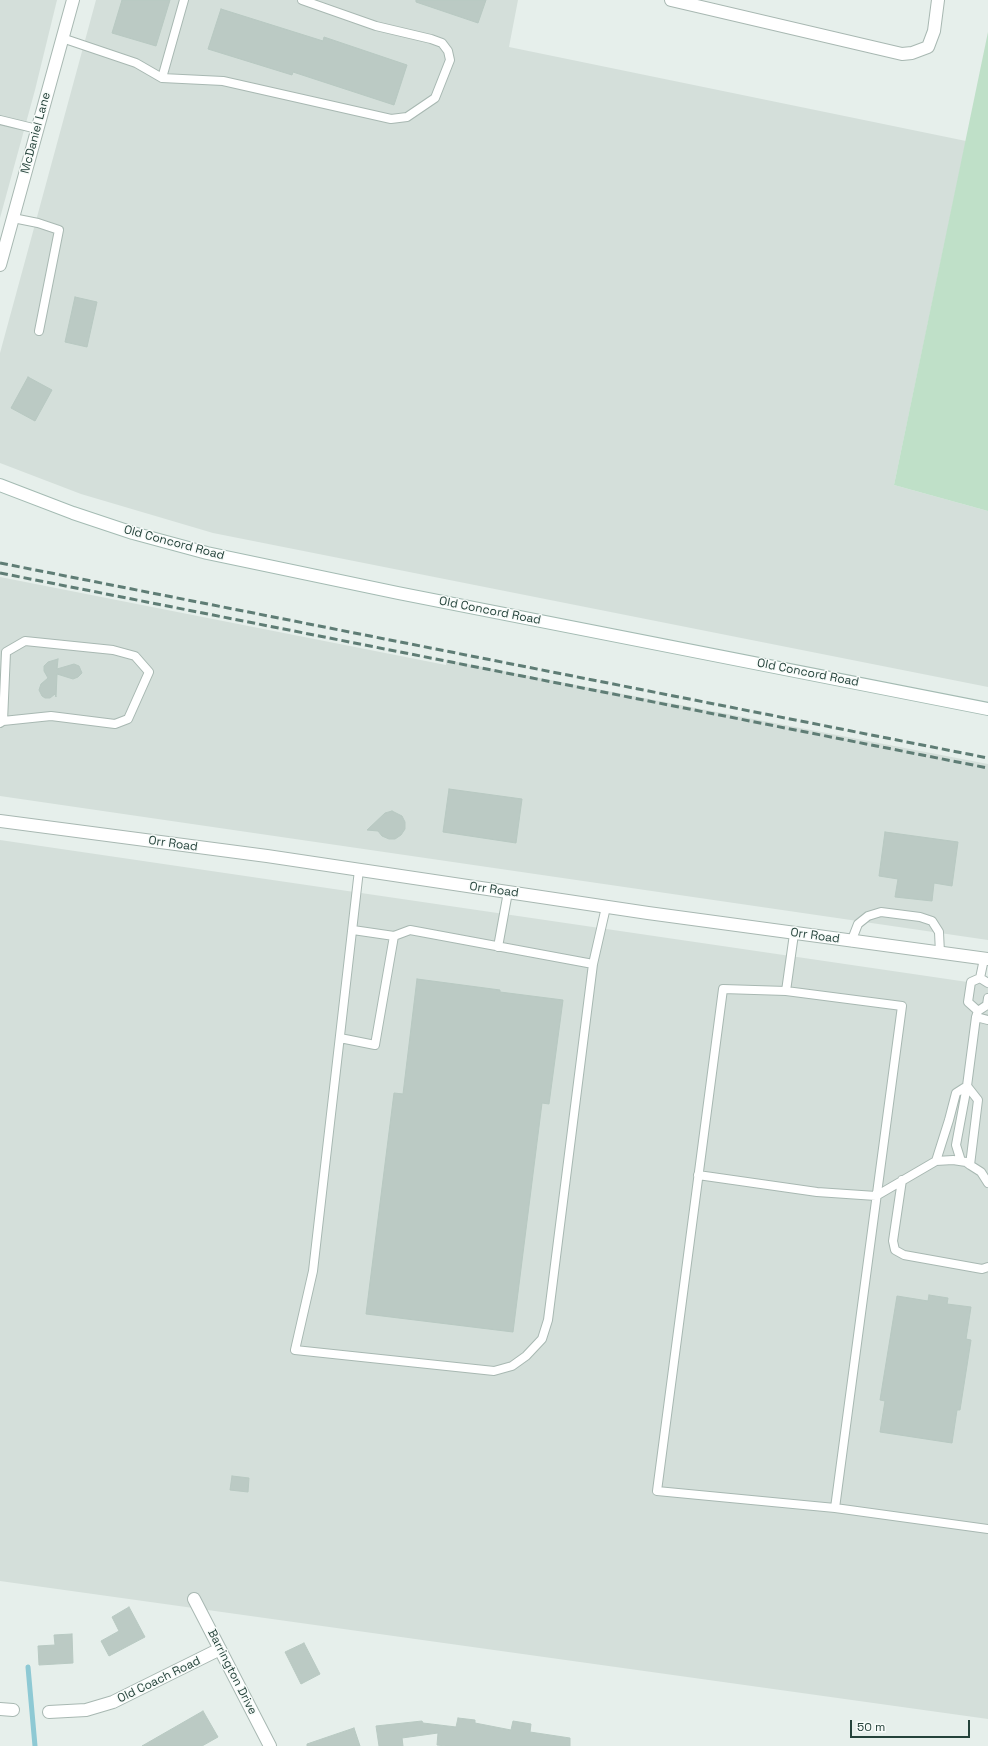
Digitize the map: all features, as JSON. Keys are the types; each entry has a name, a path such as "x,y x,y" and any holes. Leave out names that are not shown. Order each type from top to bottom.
{"street":[{"name":"McDaniel Lane","path":"0,266 73,0"},
{"path":"671,0 902,54 912,53 928,47 934,31 938,0"},
{"name":"Old Concord Road","path":"0,485 133,533 207,553 398,593 988,709"},
{"name":"Orr Road","path":"0,820 359,870 794,934 986,959"},
{"name":"Barrington Drive","path":"194,1599 270,1746"},
{"name":"Old Coach Road","path":"49,1712 86,1710 113,1702 220,1649"},
{"path":"0,1709 14,1710"}],"lane":[{"path":"162,78 184,0"},
{"path":"62,38 136,63 162,78 223,81 391,119 407,116 435,98 450,60 448,51 442,43 376,26 302,0"},
{"path":"0,120 37,129"},
{"path":"13,218 38,223 59,230 39,331"},
{"path":"25,641 113,650 135,656 149,672 128,718 115,724 51,716 2,722 3,659 6,652 25,641"},
{"path":"359,870 313,1271 295,1350 494,1371 512,1366 526,1356 542,1339 548,1320 594,964 606,906"},
{"path":"498,947 508,892"},
{"path":"851,942 858,924 868,916 881,912 920,917 932,921 939,932 940,953"},
{"path":"352,930 394,936 410,930 594,964"},
{"path":"786,991 794,934"},
{"path":"340,1038 375,1045 394,936"},
{"path":"986,959 980,978 971,982 968,1002 977,1014 988,1020"},
{"path":"980,978 988,983"},
{"path":"835,1508 902,1006 786,991 723,989 657,1491 835,1508 988,1529"},
{"path":"961,1161 956,1145 967,1086 977,1014 987,1005 988,998"},
{"path":"936,1161 956,1093 967,1086"},
{"path":"967,1086 978,1100 970,1165"},
{"path":"698,1175 817,1192 876,1196 936,1161 961,1161 981,1172 988,1183"},
{"path":"902,1180 894,1241 895,1250 904,1255 982,1269 988,1267"}],"shaded area":[{"path":"0,0 57,0 35,90 0,218"},
{"path":"96,0 518,0 509,47 966,141 894,485 988,511 988,687 213,533 81,494 0,463 0,353"},
{"path":"0,577 446,665 446,660 988,764 988,940 0,796"},
{"path":"0,840 988,985 988,1719 0,1581"}],"green space":[{"path":"988,32 988,511 894,485"}],"building":[{"path":"122,0 170,0 156,46 112,33"},
{"path":"416,0 486,0 478,23 416,2"},
{"path":"221,9 323,41 324,37 407,65 394,105 293,72 292,75 208,49"},
{"path":"75,297 97,302 87,347 65,342"},
{"path":"28,377 52,390 35,421 11,408"},
{"path":"58,659 57,669 74,664 79,666 82,673 73,679 57,674 56,697 55,694 50,698 45,698 39,690 41,684 48,678 44,671 44,666 48,662"},
{"path":"449,789 522,799 516,843 443,832"},
{"path":"392,811 402,816 405,822 405,829 401,835 395,839 389,839 382,836 378,831 367,830 385,813"},
{"path":"885,832 958,842 952,886 934,883 932,901 895,897 898,879 879,876"},
{"path":"417,979 563,1000 549,1104 542,1103 513,1332 366,1314 394,1093 403,1094"},
{"path":"929,1295 948,1298 947,1304 971,1307 966,1339 971,1340 960,1410 957,1410 952,1443 880,1432 885,1401 880,1400 897,1296 928,1301"},
{"path":"232,1476 249,1478 248,1492 230,1490"},
{"path":"129,1607 145,1637 109,1656 101,1641 119,1631 112,1617"},
{"path":"72,1634 73,1663 39,1665 38,1646 55,1645 54,1635"},
{"path":"304,1643 320,1674 301,1684 285,1652"},
{"path":"203,1711 218,1737 202,1746 142,1746"},
{"path":"458,1718 475,1720 475,1723 511,1730 513,1721 531,1724 530,1732 570,1738 570,1746 445,1746 437,1745 438,1733 402,1738 403,1746 379,1746 376,1726 422,1721 423,1723 456,1727"},
{"path":"354,1728 360,1746 307,1746 307,1744"}],"waterway":[{"path":"28,1667 35,1746"}],"railway":[{"path":"0,563 988,758"},
{"path":"0,573 988,768"}]}
